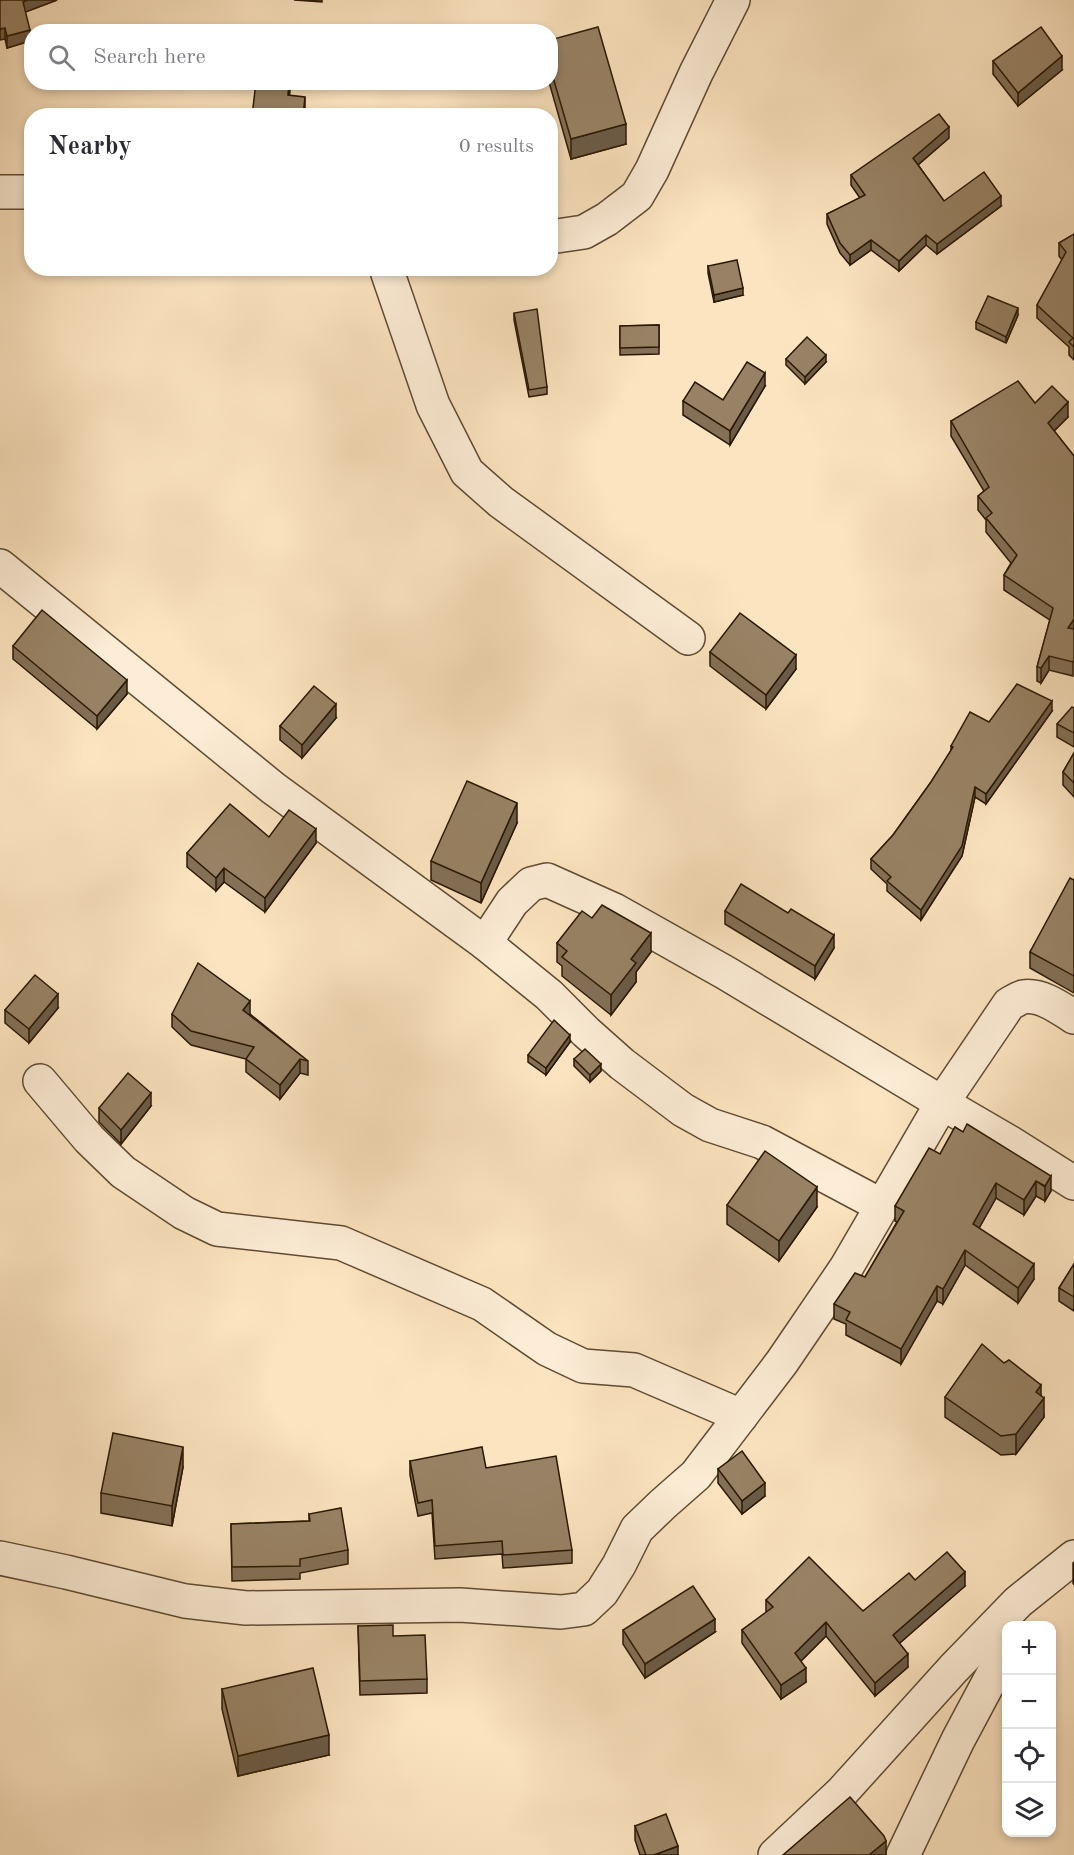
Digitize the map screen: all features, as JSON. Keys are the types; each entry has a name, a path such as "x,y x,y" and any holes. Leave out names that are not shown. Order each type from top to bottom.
{"street":[{"path":"558,236 584,232 607,219 637,196 652,170 696,73 733,0"},
{"path":"0,192 24,192"},
{"path":"389,276 433,405 467,472 501,502 688,638"},
{"path":"0,566 273,788 485,943 549,995 622,1064 683,1110 710,1125 762,1142 882,1206"},
{"path":"485,943 512,902 531,884 547,880 614,910 726,973 1010,1142 1074,1183"},
{"path":"0,1558 185,1601 246,1608 460,1605 561,1612 584,1609 602,1592 638,1529 696,1475 782,1362 846,1268 942,1103 1010,1004 1023,997 1039,999 1074,1017"},
{"path":"40,1080 88,1139 123,1172 184,1213 217,1229 341,1243 482,1304 547,1349 583,1365 634,1370 741,1416"},
{"path":"775,1855 842,1792 954,1668 1018,1602 1074,1557"},
{"path":"1027,1621 1074,1564"},
{"path":"903,1855 958,1740 1002,1658"}],"building":[{"path":"0,0 27,0 23,2 28,24 24,24 24,32 7,36 5,28 0,29"},
{"path":"598,27 626,124 571,139 557,90 558,38"},
{"path":"1041,27 1062,56 1018,93 993,61"},
{"path":"255,90 288,90 288,95 305,97 304,108 253,108"},
{"path":"939,114 949,127 913,158 944,201 984,172 1001,196 937,244 926,235 899,261 871,240 850,255 840,243 827,214 865,195 851,175"},
{"path":"1074,234 1074,347 1069,342 1073,338 1037,305 1066,252 1059,243"},
{"path":"737,260 743,288 714,295 708,266"},
{"path":"988,296 1018,308 1006,337 976,322"},
{"path":"537,309 547,387 529,390 514,313"},
{"path":"659,325 659,347 620,348 620,326"},
{"path":"807,337 826,355 805,377 786,359"},
{"path":"747,362 765,373 730,431 683,401 695,382 723,400"},
{"path":"1018,381 1035,403 1052,386 1068,402 1048,423 1074,456 1074,619 1068,628 1074,629 1074,660 1073,662 1049,656 1041,668 1037,667 1053,608 1004,575 1017,555 986,518 992,513 978,496 989,487 951,421"},
{"path":"42,610 127,680 97,716 13,646"},
{"path":"740,613 796,655 766,695 710,652"},
{"path":"1017,684 1052,701 986,794 975,787 962,846 921,910 887,881 891,877 871,859 893,835 931,782 953,747 951,746 970,712 989,722"},
{"path":"314,686 336,704 302,745 280,726"},
{"path":"1072,707 1074,708 1074,733 1057,724"},
{"path":"1074,753 1074,783 1063,772"},
{"path":"467,781 517,803 481,883 431,861"},
{"path":"230,804 269,837 289,810 316,829 265,898 224,868 216,878 187,853"},
{"path":"1070,878 1074,880 1074,976 1030,952"},
{"path":"741,884 788,913 791,909 834,935 815,966 725,911"},
{"path":"602,905 651,933 631,959 636,963 611,995 562,957 567,951 557,943 582,911 592,918"},
{"path":"198,963 250,1001 243,1010 308,1061 300,1059 280,1085 246,1059 254,1047 191,1031 172,1014"},
{"path":"35,975 58,994 29,1029 5,1010"},
{"path":"554,1020 570,1035 546,1068 528,1055"},
{"path":"585,1049 601,1064 590,1075 574,1059"},
{"path":"128,1073 151,1093 121,1130 99,1108"},
{"path":"967,1124 1051,1176 1045,1186 1036,1181 1024,1200 996,1183 973,1224 1034,1264 1018,1288 965,1250 943,1289 937,1286 901,1349 846,1320 850,1312 834,1304 855,1273 865,1277 904,1211 895,1206 929,1148 940,1154 955,1127 963,1132"},
{"path":"765,1151 817,1187 779,1241 727,1205"},
{"path":"1074,1264 1074,1297 1059,1288"},
{"path":"982,1344 1004,1363 1009,1360 1041,1385 1036,1392 1044,1398 1016,1434 1001,1436 945,1397"},
{"path":"113,1433 183,1447 172,1506 101,1493"},
{"path":"482,1447 486,1468 556,1456 572,1550 503,1555 502,1541 435,1546 432,1500 418,1503 410,1461"},
{"path":"742,1451 765,1483 742,1501 718,1469"},
{"path":"341,1508 348,1550 300,1559 300,1566 232,1567 231,1524 310,1521 309,1514"},
{"path":"947,1552 965,1572 893,1635 908,1654 875,1683 826,1622 795,1653 806,1668 781,1685 742,1630 773,1607 766,1600 809,1557 863,1611 909,1573 915,1580"},
{"path":"693,1586 715,1619 645,1664 623,1630"},
{"path":"393,1625 393,1636 425,1635 427,1679 360,1681 358,1626"},
{"path":"313,1668 329,1735 238,1756 222,1689"},
{"path":"850,1797 886,1841 869,1855 783,1855"},
{"path":"666,1814 678,1846 654,1855 646,1855 635,1826"}]}
